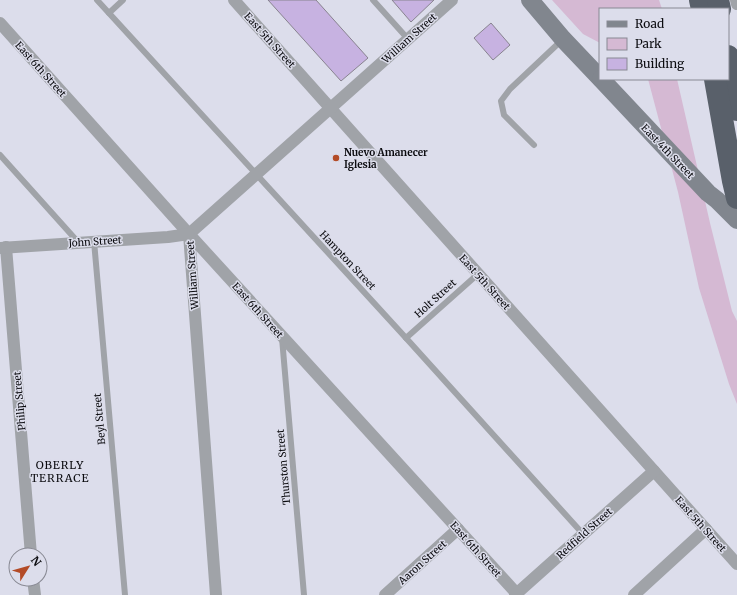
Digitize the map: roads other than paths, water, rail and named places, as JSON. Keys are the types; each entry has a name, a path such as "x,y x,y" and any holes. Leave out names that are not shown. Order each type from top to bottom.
{"highway":[{"path":"729,62 737,110"},
{"path":"715,80 737,198"}],"main road":[{"name":"East 4th Street","path":"530,0 599,78"},
{"name":"East 4th Street","path":"601,80 708,193 737,220"}],"street":[{"name":"East 5th Street","path":"234,0 737,564"},
{"name":"William Street","path":"216,595 189,234 452,0"},
{"path":"736,0 737,4"},
{"name":"East 6th Street","path":"0,24 516,594"},
{"name":"John Street","path":"3,247 168,237 189,234"},
{"name":"Philip Street","path":"3,247 30,547"},
{"name":"Redfield Street","path":"516,594 654,471"},
{"name":"Aaron Street","path":"385,595 458,529"},
{"path":"637,594 706,529"}],"lane":[{"name":"Hampton Street","path":"97,0 583,534"},
{"path":"109,13 123,0"},
{"path":"373,0 408,39"},
{"path":"534,145 504,115 501,101 510,89 563,39"},
{"path":"0,155 78,242"},
{"name":"Beyl Street","path":"94,242 124,595"},
{"name":"Holt Street","path":"406,338 478,274"},
{"name":"Thurston Street","path":"282,336 304,595"}],"place":[{"name":"Nuevo Amanecer Iglesia","path":"336,158"}],"district":[{"name":"OBERLY TERRACE","path":"60,471"}]}
